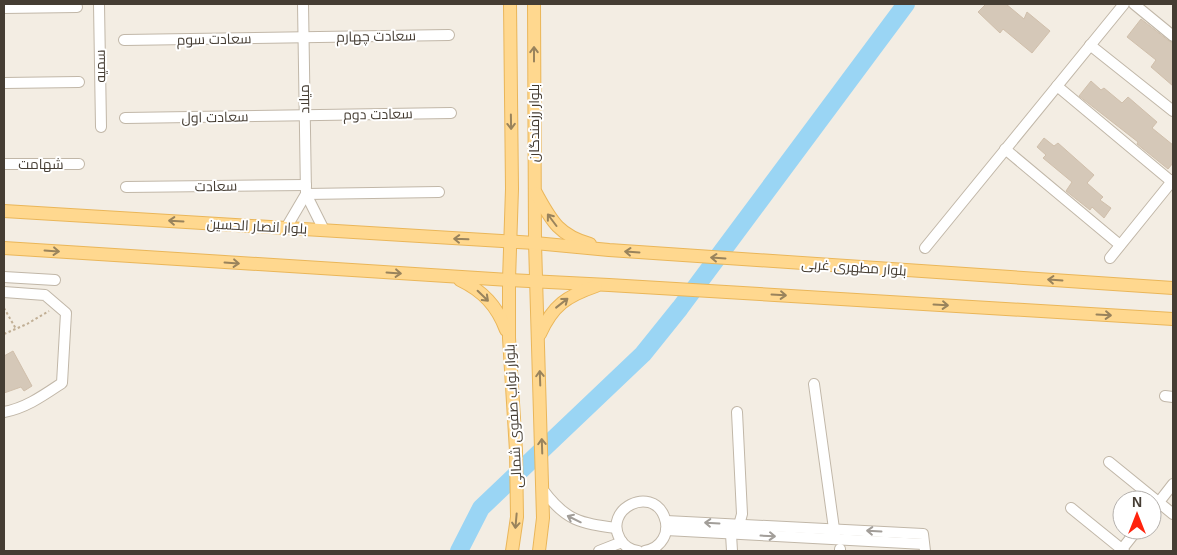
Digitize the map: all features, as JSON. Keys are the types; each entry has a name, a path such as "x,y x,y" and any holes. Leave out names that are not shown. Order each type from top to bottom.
{"main road":[{"name":"بلوار رزمندگان","path":"509,280 512,189 510,4"},
{"name":"بلوار رزمندگان","path":"534,4 535,243 537,282"},
{"path":"535,191 549,216 560,230 580,241 609,250"},
{"name":"بلوار انصار الحسین","path":"4,211 535,243"},
{"name":"بلوار مطهری غربی","path":"535,243 609,250 1172,288"},
{"path":"4,248 1173,320"},
{"path":"440,275 474,286 499,312 509,338"},
{"name":"بلوار نواب صفوی شمالی","path":"509,280 509,338 517,491 517,517 512,551"},
{"name":"بلوار نواب صفوی شمالی","path":"537,282 543,490 543,518 539,551"},
{"path":"538,338 553,309 567,298 601,284"}],"street":[{"name":"سمیه","path":"99,4 101,127"},
{"name":"میلاد","path":"303,4 306,189"},
{"path":"925,248 1124,4"},
{"path":"1134,4 1173,36"},
{"path":"4,8 77,6"},
{"name":"سعادت چهارم","path":"303,38 450,35"},
{"name":"سعادت سوم","path":"124,40 303,38"},
{"path":"1090,45 1173,111"},
{"path":"4,83 79,82"},
{"path":"1057,86 1173,181 1110,258"},
{"name":"سعادت دوم","path":"305,116 452,113"},
{"name":"سعادت اول","path":"125,118 305,116"},
{"path":"1005,149 1120,245"},
{"name":"شهامت","path":"4,164 79,164"},
{"name":"سعادت","path":"126,188 439,192"},
{"path":"286,228 306,189"},
{"path":"306,189 324,230"},
{"path":"4,277 55,280"},
{"path":"4,292 46,295 66,313 62,383 34,401 16,410 4,412"},
{"path":"814,384 835,534"},
{"path":"732,551 731,534 739,525 742,514 737,412"},
{"path":"1109,462 1144,490"},
{"path":"1162,498 1173,484"},
{"path":"543,490 554,506 570,518 585,523 616,528"},
{"path":"638,551 627,548 618,535 616,528 620,512 626,506 641,501 649,502 663,513 666,526 664,538 659,545 645,551"},
{"path":"1162,505 1173,514"},
{"path":"1071,508 1123,550"},
{"path":"666,526 739,525 924,543"},
{"path":"666,526 731,534 835,534"},
{"path":"599,551 622,542"}],"path":[{"path":"4,334 43,315 56,304"},
{"path":"4,308 16,329"}],"building":[{"path":"986,4 1006,4 1024,19 1027,12 1050,31 1032,53 1003,29 1000,33 978,12"},
{"path":"1141,19 1173,43 1173,86 1151,67 1156,60 1127,37"},
{"path":"1091,81 1101,90 1104,88 1122,103 1128,97 1157,122 1152,128 1173,145 1173,163 1168,169 1137,144 1138,142 1079,96"},
{"path":"1044,138 1054,146 1058,143 1094,175 1087,183 1103,197 1100,200 1111,208 1104,218 1092,207 1090,210 1066,191 1072,182 1043,158 1046,155 1037,147"},
{"path":"13,351 32,386 24,391 21,387 4,393 4,356"}],"waterway":[{"path":"459,551 481,508 643,354 680,308 906,4"}]}
